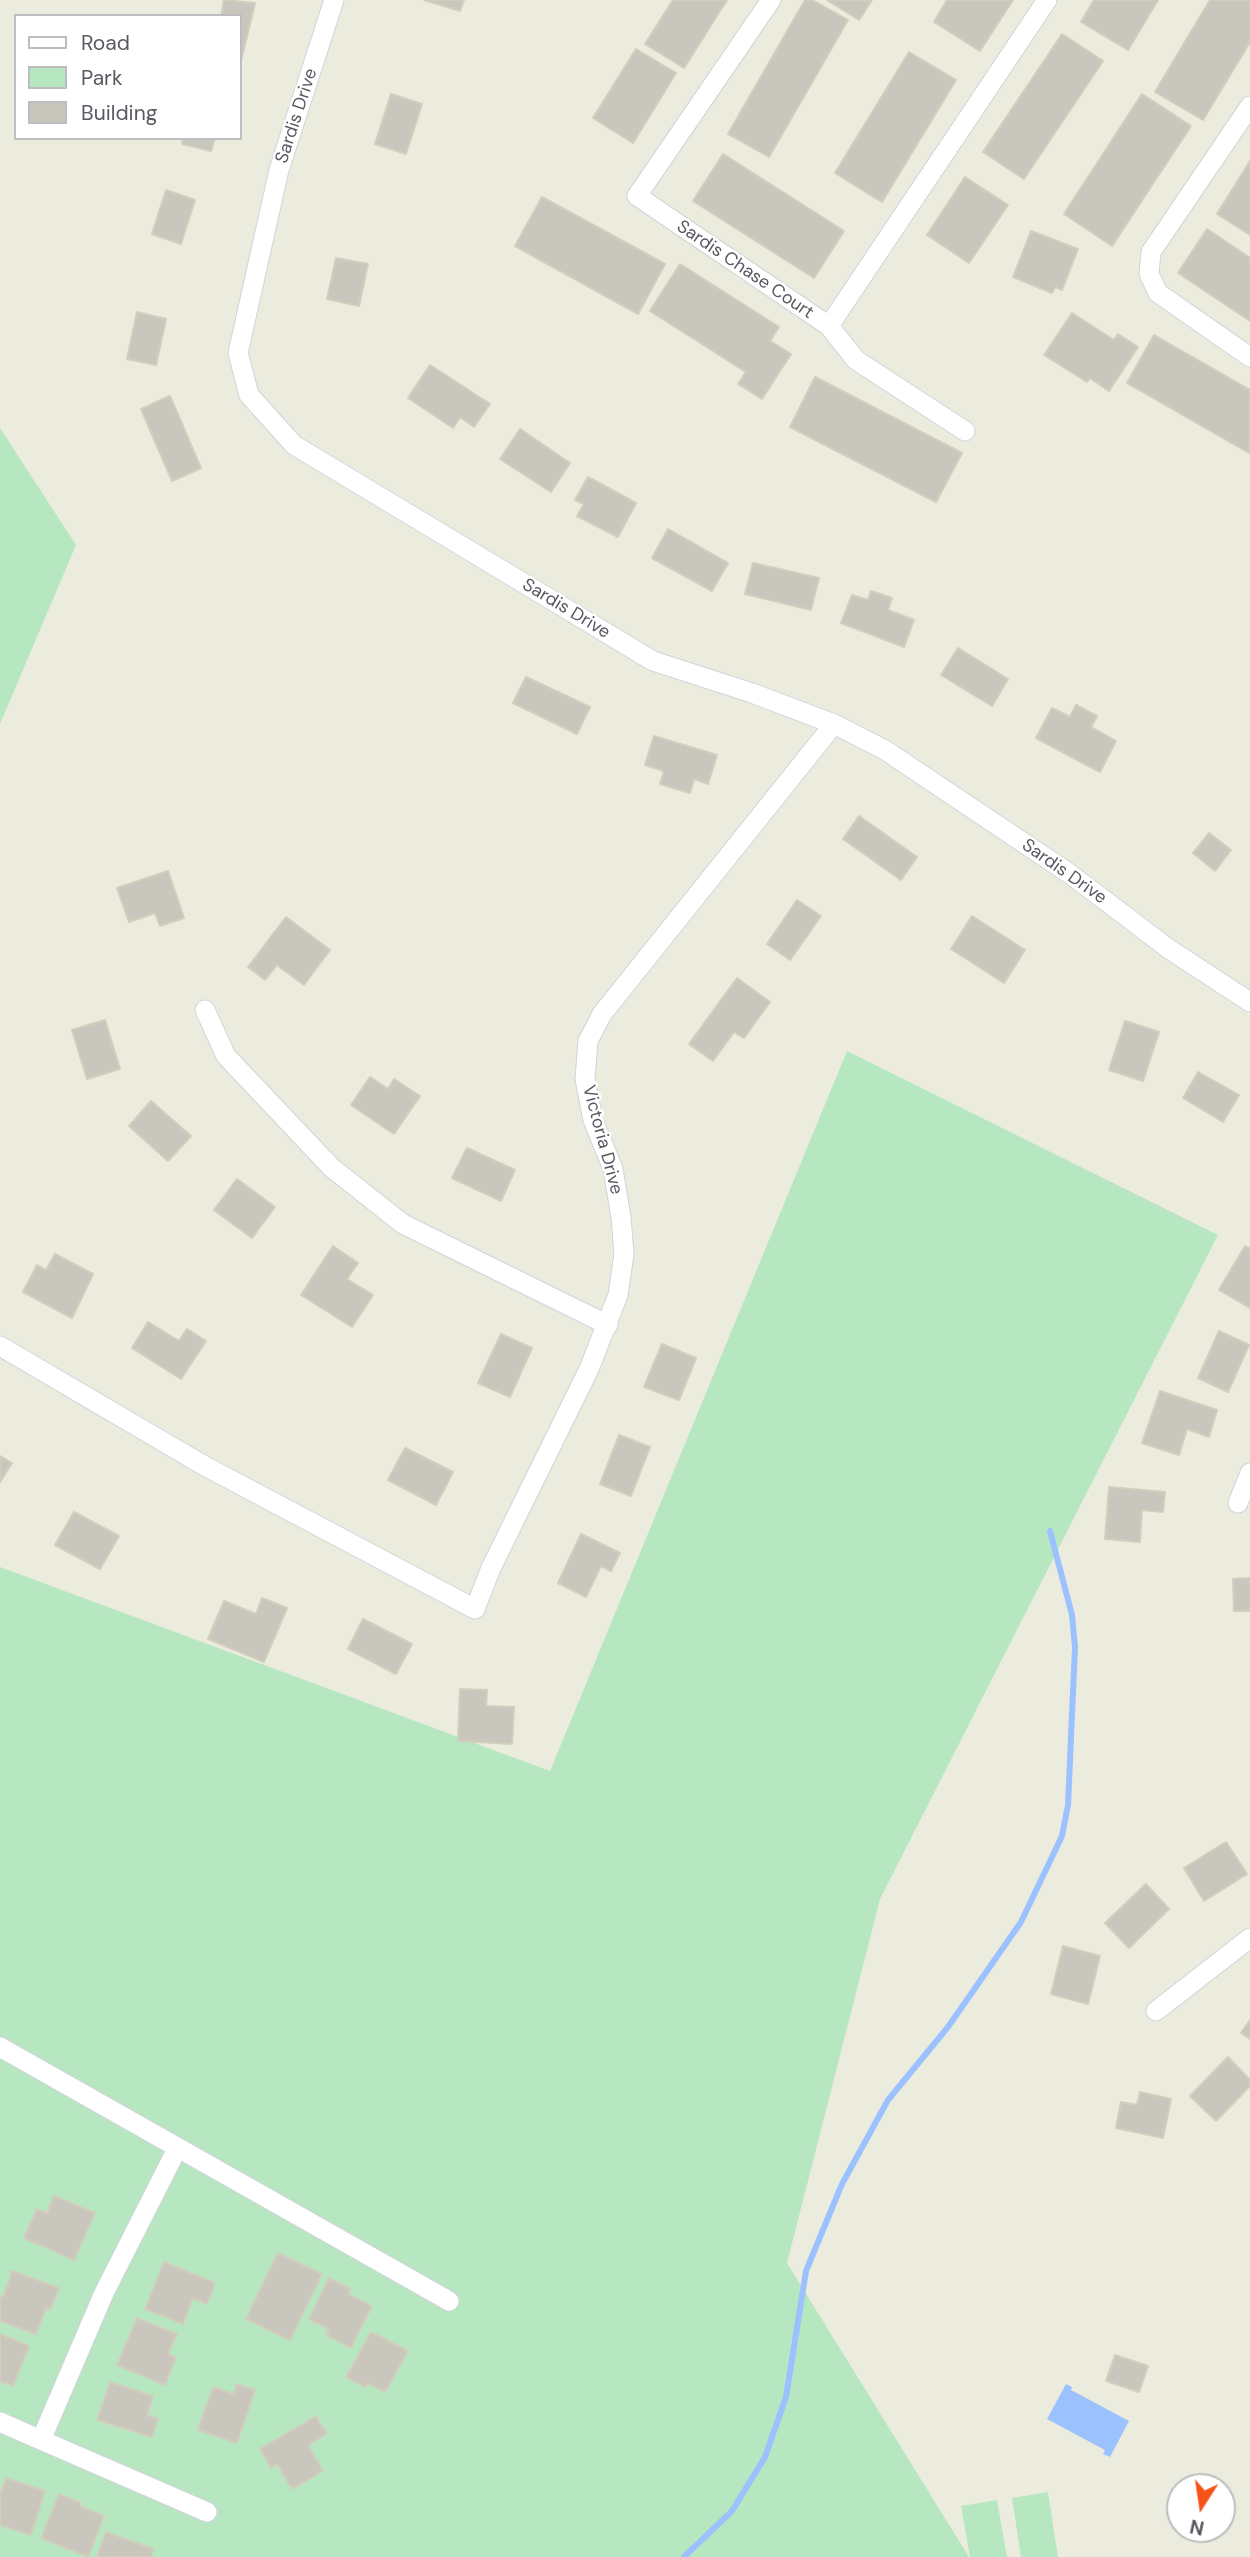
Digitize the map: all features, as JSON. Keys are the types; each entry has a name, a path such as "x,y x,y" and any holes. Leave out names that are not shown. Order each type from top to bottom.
{"street":[{"name":"Sardis Drive","path":"334,0 279,170 238,353 250,395 294,445 653,662 752,693 834,724 897,758 1070,874 1170,949 1250,1002"},
{"name":"Sardis Chase Court","path":"771,0 637,196 829,326 1047,0"},
{"path":"1250,106 1151,252 1149,274 1158,293 1250,357"},
{"path":"829,326 856,360 965,431"},
{"name":"Victoria Drive","path":"0,1346 203,1465 475,1609 491,1568 536,1480 608,1325 618,1295 624,1254 613,1169 593,1120 585,1079 588,1041 601,1014 834,724"},
{"path":"205,1010 226,1056 332,1168 402,1224 608,1325"},
{"path":"1238,1503 1250,1473"},
{"path":"1156,2011 1250,1938"},
{"path":"0,2047 449,2301"},
{"path":"41,2440 104,2293 177,2149"},
{"path":"0,2422 207,2512"}],"green space":[{"path":"0,428 76,545 0,724"},
{"path":"847,1051 1218,1235 880,1899 787,2263 969,2557 0,2557 0,1567 550,1771"},
{"path":"1048,2492 1058,2557 1021,2557 1012,2498"},
{"path":"997,2500 1007,2557 970,2557 961,2506"}],"water":[{"path":"1066,2384 1072,2387 1071,2390 1129,2421 1110,2457 1103,2454 1105,2450 1047,2419"}],"building":[{"path":"224,0 255,3 242,57 242,14 221,14"},
{"path":"424,0 464,0 460,11"},
{"path":"673,0 727,0 684,68 645,44"},
{"path":"805,0 812,0 848,20 769,157 728,134"},
{"path":"827,0 872,0 859,20"},
{"path":"947,0 1013,0 980,51 934,22"},
{"path":"1094,0 1158,0 1128,50 1081,22"},
{"path":"1210,0 1250,0 1250,42 1203,120 1155,92"},
{"path":"1062,34 1103,61 1024,179 983,152"},
{"path":"636,49 676,73 633,143 593,118"},
{"path":"909,52 956,80 882,202 835,173"},
{"path":"391,94 422,104 406,154 375,144"},
{"path":"1142,94 1191,126 1112,246 1064,214"},
{"path":"183,140 214,140 211,151 182,144"},
{"path":"723,154 844,231 814,278 693,201"},
{"path":"1250,161 1250,235 1217,214"},
{"path":"965,177 1008,205 969,263 927,235"},
{"path":"166,190 195,200 181,244 152,234"},
{"path":"542,197 665,264 638,314 515,246"},
{"path":"1207,229 1250,258 1250,321 1178,273"},
{"path":"1031,231 1078,249 1062,290 1055,287 1052,293 1013,277"},
{"path":"336,258 368,264 359,306 327,299"},
{"path":"680,264 779,327 770,341 791,354 762,399 738,384 746,372 650,311"},
{"path":"137,312 166,319 156,365 127,359"},
{"path":"1072,313 1114,340 1118,334 1138,347 1109,391 1090,378 1087,382 1044,355"},
{"path":"1154,335 1250,390 1249,453 1127,383"},
{"path":"430,365 490,404 474,427 460,417 453,428 408,398"},
{"path":"815,377 962,453 936,502 790,427"},
{"path":"170,396 201,468 172,481 141,409"},
{"path":"520,429 570,463 551,492 500,459"},
{"path":"588,477 636,503 618,537 577,516 584,504 575,500"},
{"path":"668,529 728,563 712,591 652,558"},
{"path":"753,563 819,578 811,610 745,594"},
{"path":"871,591 892,598 888,610 914,620 904,647 841,623 852,595 868,600"},
{"path":"958,648 1008,679 992,706 941,675"},
{"path":"526,677 590,707 577,734 513,703"},
{"path":"1076,705 1097,716 1091,727 1116,741 1100,772 1036,738 1052,708 1070,717"},
{"path":"654,736 717,755 708,784 694,779 690,793 660,784 664,771 645,765"},
{"path":"859,816 917,857 901,880 843,839"},
{"path":"1209,833 1231,850 1215,871 1193,853"},
{"path":"168,871 184,918 160,926 155,913 129,922 117,888"},
{"path":"797,900 821,916 790,960 767,944"},
{"path":"972,916 1025,950 1004,983 951,949"},
{"path":"286,917 330,950 304,985 277,965 265,980 248,967"},
{"path":"737,978 770,1002 744,1038 734,1032 713,1061 689,1044"},
{"path":"105,1020 120,1069 87,1079 72,1030"},
{"path":"1125,1021 1159,1032 1143,1081 1109,1070"},
{"path":"1198,1072 1239,1095 1223,1122 1183,1098"},
{"path":"370,1077 388,1089 394,1079 420,1096 394,1134 351,1105"},
{"path":"151,1101 191,1136 168,1161 129,1126"},
{"path":"467,1148 515,1170 501,1201 452,1178"},
{"path":"237,1179 275,1207 252,1238 214,1210"},
{"path":"333,1246 358,1263 347,1279 373,1295 352,1327 301,1295"},
{"path":"1245,1246 1250,1249 1250,1308 1219,1290"},
{"path":"55,1254 93,1274 72,1318 23,1292 37,1265 46,1270"},
{"path":"148,1322 179,1341 187,1329 206,1341 181,1379 132,1348"},
{"path":"1219,1331 1249,1345 1228,1392 1198,1378"},
{"path":"501,1334 532,1348 510,1397 478,1383"},
{"path":"662,1344 696,1358 679,1400 644,1387"},
{"path":"1160,1391 1217,1410 1209,1437 1187,1429 1179,1455 1142,1443"},
{"path":"619,1435 650,1447 631,1496 600,1484"},
{"path":"405,1448 453,1472 436,1505 388,1480"},
{"path":"0,1456 12,1463 0,1482"},
{"path":"1109,1487 1165,1492 1163,1512 1142,1510 1140,1542 1105,1539"},
{"path":"74,1512 119,1536 100,1569 55,1545"},
{"path":"581,1534 620,1553 611,1571 601,1566 586,1597 558,1583"},
{"path":"1250,1578 1250,1611 1234,1611 1233,1579"},
{"path":"262,1598 287,1608 264,1662 208,1639 224,1601 256,1614"},
{"path":"363,1619 412,1644 396,1674 348,1649"},
{"path":"460,1689 487,1690 486,1706 514,1707 512,1744 458,1741"},
{"path":"1226,1842 1247,1874 1204,1901 1184,1868"},
{"path":"1146,1884 1169,1909 1129,1948 1105,1923"},
{"path":"1063,1946 1100,1956 1088,2004 1051,1994"},
{"path":"1250,2020 1250,2039 1241,2033"},
{"path":"1228,2057 1250,2080 1250,2086 1216,2121 1190,2096"},
{"path":"1140,2092 1171,2099 1163,2138 1116,2128 1121,2102 1137,2105"},
{"path":"54,2196 95,2213 74,2260 24,2238 37,2209 47,2213"},
{"path":"278,2253 322,2274 290,2340 246,2319"},
{"path":"164,2262 215,2283 207,2304 193,2298 183,2324 145,2309"},
{"path":"12,2271 59,2288 50,2310 46,2308 36,2334 0,2321 0,2296 3,2297"},
{"path":"329,2278 351,2289 348,2294 372,2306 351,2348 326,2335 329,2329 309,2319"},
{"path":"137,2318 177,2334 168,2354 176,2357 165,2385 117,2365"},
{"path":"371,2332 408,2351 385,2392 368,2383 365,2387 346,2377"},
{"path":"0,2334 29,2346 13,2386 0,2381"},
{"path":"1115,2355 1148,2366 1139,2392 1106,2381"},
{"path":"110,2382 153,2396 147,2415 158,2419 152,2437 97,2420"},
{"path":"237,2384 255,2390 237,2443 198,2430 213,2387 233,2394"},
{"path":"316,2416 327,2434 308,2445 323,2471 292,2489 277,2464 271,2468 260,2449"},
{"path":"6,2478 45,2491 31,2535 0,2525 0,2495"},
{"path":"59,2494 104,2516 88,2557 41,2538"},
{"path":"106,2532 154,2549 151,2557 97,2557"}],"waterway":[{"path":"684,2557 732,2511 765,2457 786,2397 806,2271 842,2184 888,2100 948,2027 1021,1922 1062,1836 1068,1805 1075,1647 1072,1615 1050,1531"}]}
